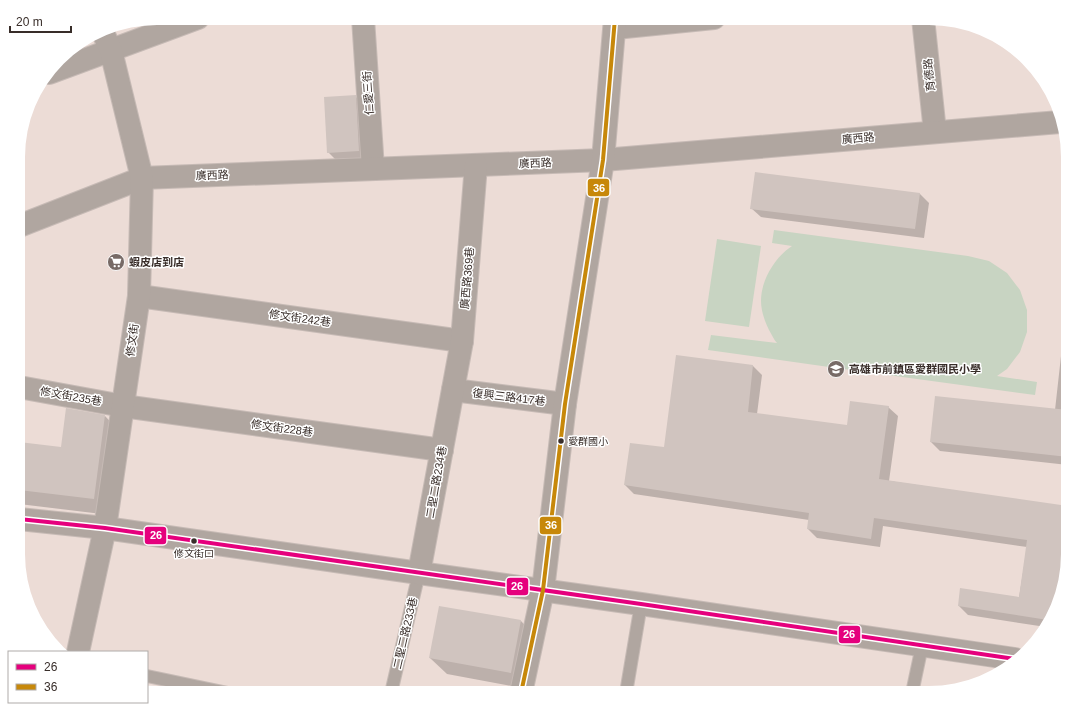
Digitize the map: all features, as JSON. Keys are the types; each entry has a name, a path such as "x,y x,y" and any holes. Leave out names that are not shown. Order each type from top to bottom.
{"street":[{"path":"59,69 180,25"},
{"name":"仁愛三街","path":"363,25 373,168"},
{"path":"522,686 543,590 566,404 603,160 615,25"},
{"name":"育德路","path":"924,25 934,132"},
{"name":"修文街","path":"78,651 105,528 139,296 142,178 111,51 105,36"},
{"name":"廣西路","path":"25,224 142,178 603,160 1056,122"},
{"name":"廣西路369巷","path":"453,390 462,341 476,165"},
{"name":"修文街242巷","path":"139,296 462,341"},
{"name":"修文街235巷","path":"25,388 123,406"},
{"name":"復興三路417巷","path":"453,390 566,404"},
{"name":"二聖二路234巷","path":"419,573 453,390"},
{"name":"修文街228巷","path":"123,406 442,450"},
{"path":"25,521 105,528 1010,658"}],"lane":[{"name":"二聖二路233巷","path":"393,686 419,573"},
{"path":"627,686 641,604"},
{"path":"913,686 922,646"},
{"path":"148,676 195,686"}],"green space":[{"path":"774,230 968,256 989,261 1007,273 1020,290 1027,310 1027,332 1020,352 1007,369 997,376 1037,382 1035,395 708,350 711,335 777,343 766,324 761,305 763,285 770,270 780,256 792,246 772,243"},
{"path":"717,239 761,246 749,327 705,321"}],"building":[{"path":"356,95 359,151 327,153 324,97"},
{"path":"755,172 920,193 915,229 750,209"},
{"path":"676,355 753,365 748,412 847,425 850,401 889,406 879,479 1061,505 1061,562 1054,596 1043,619 958,606 960,588 1019,597 1027,540 874,518 871,539 807,529 809,513 624,485 630,443 664,447"},
{"path":"935,396 1061,409 1061,456 930,442"},
{"path":"66,408 105,415 94,499 25,491 25,443 61,447"},
{"path":"439,606 521,620 511,673 429,658"}],"transit line":[{"name":"36","path":"522,686 543,590 565,404 603,160 614,25"},
{"name":"26","path":"25,520 105,528 1010,658"}],"place":[{"name":"蝦皮店到店","path":"116,262"},
{"name":"高雄市前鎮區愛群國民小學","path":"836,369"},
{"name":"愛群國小","path":"561,441"},
{"name":"修文街口","path":"194,541"}]}
